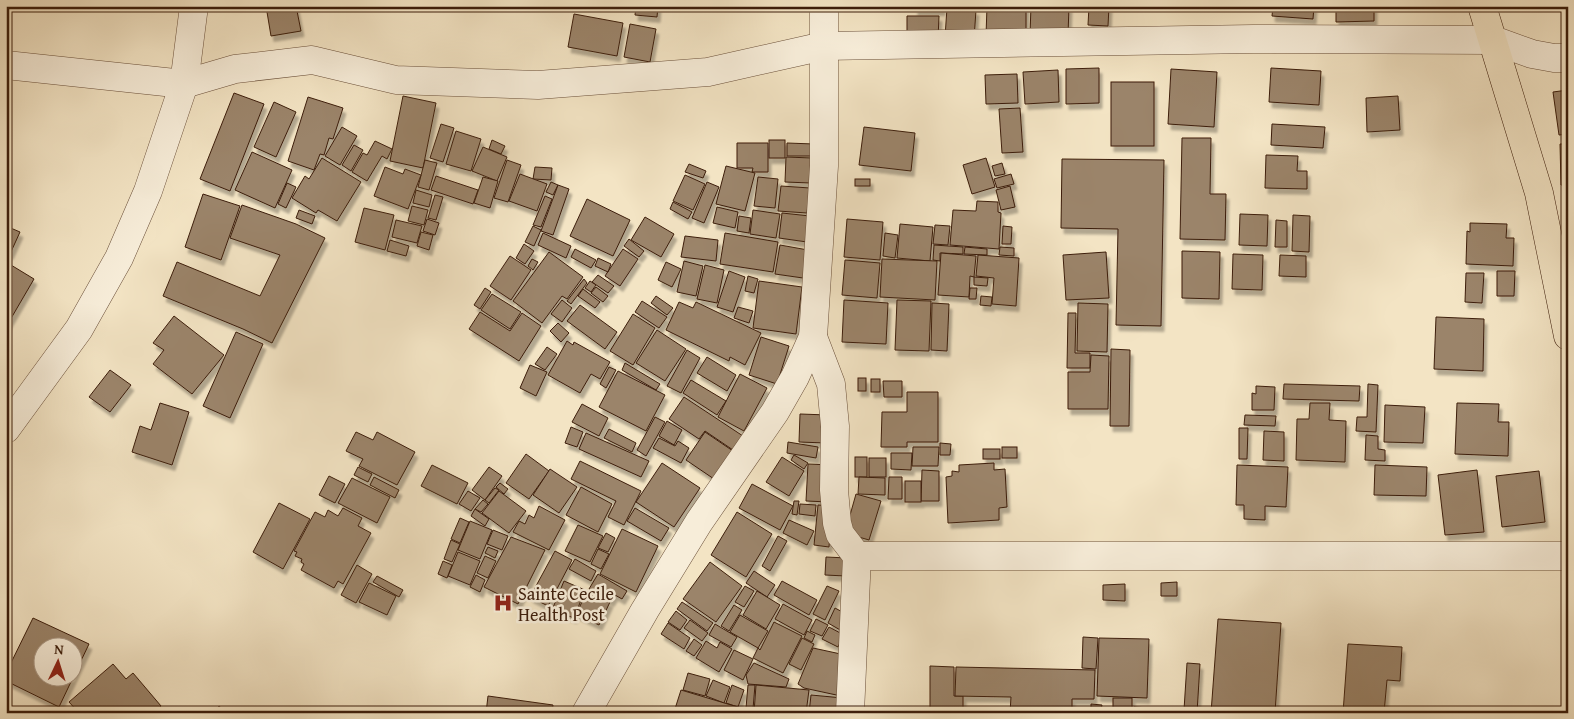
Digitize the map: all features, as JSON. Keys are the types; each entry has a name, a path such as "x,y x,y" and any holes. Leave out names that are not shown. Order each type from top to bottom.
{"main road":[{"path":"1482,6 1539,193 1568,336"}],"street":[{"path":"6,429 79,329 119,258 148,191 184,84 194,6"},
{"path":"586,713 664,578 775,412 795,377 813,337 824,166 824,6"},
{"path":"6,65 184,84 235,69 312,60 396,80 538,85 708,72 824,46 1253,39 1493,40 1532,54 1554,58 1568,58"},
{"path":"813,337 830,384 835,426 834,490 837,523 840,534 858,556 850,713"},
{"path":"858,556 1568,556"}],"building":[{"path":"266,6 296,6 301,31 271,36"},
{"path":"636,6 658,6 657,17 635,15"},
{"path":"915,6 942,6 942,10 915,10"},
{"path":"987,6 1026,6 1026,37 986,36"},
{"path":"1031,6 1069,6 1068,35 1030,34"},
{"path":"1089,6 1109,6 1108,26 1088,25"},
{"path":"1273,6 1314,6 1313,19 1272,16"},
{"path":"1336,6 1374,6 1374,21 1336,22"},
{"path":"947,8 976,10 974,39 945,37"},
{"path":"574,14 623,23 617,56 568,47"},
{"path":"907,16 939,16 938,39 907,38"},
{"path":"630,24 656,29 650,62 624,57"},
{"path":"1099,68 1099,103 1066,104 1066,69"},
{"path":"1271,68 1321,71 1319,105 1269,102"},
{"path":"1171,69 1217,72 1214,127 1168,124"},
{"path":"1058,70 1059,102 1025,104 1023,72"},
{"path":"1017,74 1018,103 986,104 985,75"},
{"path":"1111,82 1154,82 1154,146 1111,146"},
{"path":"1568,90 1568,134 1559,135 1553,92"},
{"path":"234,93 264,104 230,191 200,179"},
{"path":"403,96 436,103 423,168 390,161"},
{"path":"1398,96 1400,130 1367,132 1366,98"},
{"path":"308,97 343,108 333,139 329,138 324,155 320,154 314,170 288,161"},
{"path":"274,102 296,112 276,157 254,147"},
{"path":"1020,108 1023,152 1002,153 999,109"},
{"path":"441,124 454,128 443,162 430,158"},
{"path":"1272,124 1325,127 1323,148 1271,145"},
{"path":"342,127 357,136 340,165 325,156"},
{"path":"864,127 915,133 911,171 859,165"},
{"path":"456,131 481,139 471,171 446,164"},
{"path":"1182,138 1211,138 1210,194 1226,194 1225,240 1180,239"},
{"path":"492,140 505,146 501,154 489,149"},
{"path":"769,140 785,140 785,158 769,158"},
{"path":"375,141 392,149 387,159 382,156 367,181 352,172 363,153 367,155"},
{"path":"737,143 768,143 768,172 752,172 753,168 737,168"},
{"path":"787,143 814,144 814,156 787,156"},
{"path":"1560,144 1568,144 1568,185 1561,185"},
{"path":"354,145 363,150 351,171 342,165"},
{"path":"483,147 507,157 497,181 472,171"},
{"path":"252,152 292,170 275,208 235,190"},
{"path":"1266,155 1298,156 1297,171 1307,171 1307,189 1265,188"},
{"path":"786,157 812,158 811,183 785,182"},
{"path":"322,158 361,182 337,221 318,210 316,213 292,198 305,176 309,179"},
{"path":"986,158 995,187 972,194 963,165"},
{"path":"1062,159 1164,160 1161,326 1116,325 1118,229 1061,228"},
{"path":"425,160 437,163 429,190 418,187"},
{"path":"507,160 521,165 508,202 494,198"},
{"path":"1002,163 1005,174 995,176 992,166"},
{"path":"689,164 706,171 703,178 685,172"},
{"path":"726,166 755,173 745,211 716,204"},
{"path":"385,167 403,174 405,169 421,175 408,209 374,196"},
{"path":"535,167 552,168 551,180 533,179"},
{"path":"520,174 547,184 537,211 509,201"},
{"path":"1011,174 1014,184 997,188 994,179"},
{"path":"685,175 705,184 693,210 673,201"},
{"path":"436,176 478,190 473,204 431,190"},
{"path":"483,177 498,181 490,208 474,203"},
{"path":"758,177 778,179 775,208 754,206"},
{"path":"855,179 870,179 870,186 855,186"},
{"path":"551,182 558,185 553,195 546,192"},
{"path":"707,182 719,187 704,223 692,218"},
{"path":"287,183 296,187 286,208 278,204"},
{"path":"558,185 569,189 553,235 541,231"},
{"path":"781,186 810,188 807,213 778,211"},
{"path":"1010,186 1015,207 1001,210 996,190"},
{"path":"416,190 432,195 429,207 413,203"},
{"path":"203,194 240,206 221,260 185,247"},
{"path":"435,195 443,197 436,220 428,218"},
{"path":"545,196 552,199 541,227 533,225"},
{"path":"587,199 630,220 613,256 570,236"},
{"path":"977,201 998,202 998,212 1001,213 999,249 950,245 953,210 976,211"},
{"path":"673,202 692,212 688,219 670,209"},
{"path":"242,205 296,224 325,238 272,343 163,296 177,262 260,296 280,255 230,238"},
{"path":"412,206 428,210 424,225 408,221"},
{"path":"717,207 738,212 735,228 713,223"},
{"path":"364,208 394,215 385,250 355,242"},
{"path":"299,210 315,216 312,224 296,218"},
{"path":"753,210 780,214 776,238 750,234"},
{"path":"782,213 810,216 807,242 779,238"},
{"path":"1240,214 1268,215 1267,246 1239,245"},
{"path":"1293,215 1310,216 1309,252 1292,251"},
{"path":"739,216 751,218 749,233 737,231"},
{"path":"645,217 674,234 661,257 631,240"},
{"path":"427,219 439,223 435,235 423,231"},
{"path":"847,219 883,222 880,260 844,257"},
{"path":"396,220 422,226 417,243 392,237"},
{"path":"1276,220 1287,221 1287,247 1275,247"},
{"path":"1470,223 1507,224 1506,238 1514,238 1513,266 1466,264 1467,231 1470,232"},
{"path":"900,224 933,227 930,261 897,258"},
{"path":"935,225 950,226 948,245 933,244"},
{"path":"6,226 20,232 10,254 6,252"},
{"path":"533,226 541,230 534,246 525,242"},
{"path":"1003,226 1012,227 1011,244 1002,244"},
{"path":"421,232 433,235 429,250 417,246"},
{"path":"543,233 571,246 566,258 538,245"},
{"path":"725,233 778,242 773,272 720,264"},
{"path":"885,233 898,235 895,258 883,256"},
{"path":"685,236 718,240 716,261 681,257"},
{"path":"629,239 644,251 639,257 624,246"},
{"path":"390,240 409,246 406,256 387,251"},
{"path":"524,244 534,251 525,264 516,258"},
{"path":"780,245 808,250 803,278 775,274"},
{"path":"934,245 963,247 963,254 940,253 940,261 933,260"},
{"path":"965,247 987,249 987,255 964,254"},
{"path":"1000,247 1014,248 1014,256 999,255"},
{"path":"575,249 596,260 591,268 571,257"},
{"path":"623,249 638,259 620,286 605,276"},
{"path":"1182,251 1220,252 1219,299 1182,298"},
{"path":"549,252 583,277 567,299 562,296 542,323 513,301"},
{"path":"1106,252 1109,298 1066,300 1063,255"},
{"path":"941,253 976,256 974,277 970,276 969,297 938,295"},
{"path":"1233,254 1263,255 1262,290 1232,289"},
{"path":"978,255 1019,258 1016,306 992,304 994,278 976,276"},
{"path":"1280,255 1306,256 1306,277 1279,276"},
{"path":"510,256 531,270 511,300 490,286"},
{"path":"598,258 611,264 608,272 595,266"},
{"path":"532,259 538,262 533,270 528,266"},
{"path":"882,259 937,261 935,300 880,297"},
{"path":"845,260 880,263 877,298 842,295"},
{"path":"684,261 703,266 696,296 677,292"},
{"path":"6,262 34,279 6,327"},
{"path":"666,262 681,269 672,287 658,280"},
{"path":"705,265 724,270 717,303 697,299"},
{"path":"729,271 745,277 733,312 717,307"},
{"path":"1497,271 1515,271 1514,296 1497,296"},
{"path":"1466,273 1484,273 1482,303 1465,302"},
{"path":"598,275 614,286 608,293 592,282"},
{"path":"748,276 758,279 754,293 745,291"},
{"path":"974,277 988,278 987,286 974,285"},
{"path":"584,279 587,283 571,304 567,301"},
{"path":"590,281 596,285 591,292 585,288"},
{"path":"759,281 802,287 796,334 753,328"},
{"path":"596,287 608,296 603,302 591,293"},
{"path":"485,288 491,292 480,309 474,305"},
{"path":"970,288 977,288 976,299 969,299"},
{"path":"583,289 600,302 595,308 578,296"},
{"path":"492,294 521,312 510,329 481,310"},
{"path":"656,296 673,308 667,315 651,303"},
{"path":"981,296 992,297 991,306 980,305"},
{"path":"562,300 572,308 562,322 551,314"},
{"path":"844,300 888,303 886,344 842,342"},
{"path":"897,300 931,301 929,351 895,350"},
{"path":"642,301 667,317 659,328 635,312"},
{"path":"679,302 693,308 696,302 761,333 745,365 730,357 729,361 666,330"},
{"path":"932,303 949,304 947,351 931,350"},
{"path":"1078,303 1108,304 1107,352 1077,351"},
{"path":"580,305 617,332 605,349 567,321"},
{"path":"738,307 753,311 749,323 734,318"},
{"path":"480,312 510,331 522,313 541,326 519,361 469,329"},
{"path":"1068,313 1076,313 1075,353 1090,353 1090,368 1067,368"},
{"path":"633,314 655,328 633,365 610,351"},
{"path":"174,316 224,355 192,394 153,364 164,350 153,343"},
{"path":"1436,317 1484,319 1483,371 1434,369"},
{"path":"558,323 569,333 561,342 550,331"},
{"path":"657,330 686,349 665,381 636,363"},
{"path":"236,332 263,344 230,418 203,406"},
{"path":"761,337 789,346 777,384 749,375"},
{"path":"567,341 573,345 574,342 610,362 600,379 591,374 580,393 548,375"},
{"path":"547,347 557,354 545,370 535,364"},
{"path":"1111,349 1130,350 1129,426 1110,426"},
{"path":"687,350 700,358 681,393 667,386"},
{"path":"1091,355 1109,356 1108,409 1068,409 1068,372 1090,372"},
{"path":"707,357 736,375 727,391 697,373"},
{"path":"625,363 660,384 656,390 622,370"},
{"path":"530,365 547,372 536,396 520,388"},
{"path":"609,367 616,370 606,388 600,384"},
{"path":"110,370 131,385 110,412 89,397"},
{"path":"618,371 665,395 646,431 599,407"},
{"path":"740,374 767,388 744,431 718,417"},
{"path":"858,378 866,378 866,391 858,391"},
{"path":"871,379 880,379 880,392 871,392"},
{"path":"691,380 726,401 717,415 683,393"},
{"path":"883,381 902,381 902,397 884,397"},
{"path":"1284,384 1360,386 1359,401 1283,399"},
{"path":"1368,384 1378,385 1376,432 1356,431 1357,417 1367,417"},
{"path":"1256,386 1275,387 1274,410 1252,410 1252,393 1256,394"},
{"path":"907,392 938,392 938,442 907,442 907,447 881,447 882,412 907,412"},
{"path":"684,397 743,436 733,450 705,431 699,439 669,419"},
{"path":"160,403 189,412 172,465 132,452 140,426 151,430"},
{"path":"1310,403 1330,403 1329,420 1346,421 1345,462 1296,460 1297,419 1309,419"},
{"path":"1457,403 1499,404 1498,422 1509,422 1508,456 1455,454"},
{"path":"582,404 608,418 599,436 572,422"},
{"path":"1385,405 1425,407 1423,443 1384,442"},
{"path":"800,414 828,415 826,443 799,442"},
{"path":"1245,415 1276,416 1275,426 1244,425"},
{"path":"655,417 665,422 646,456 637,450"},
{"path":"667,421 682,430 674,445 659,436"},
{"path":"571,427 583,432 577,447 565,443"},
{"path":"1239,428 1248,428 1247,459 1239,459"},
{"path":"609,429 636,443 632,452 604,438"},
{"path":"1264,431 1284,432 1284,461 1263,460"},
{"path":"356,432 373,440 377,432 415,452 397,485 359,466 363,459 346,451"},
{"path":"705,432 733,451 714,479 686,460"},
{"path":"586,433 649,461 641,477 579,449"},
{"path":"1366,435 1378,436 1378,449 1385,450 1385,461 1365,460"},
{"path":"659,438 675,446 678,441 689,448 681,463 653,448"},
{"path":"788,442 818,447 816,458 787,453"},
{"path":"940,443 951,444 950,455 940,455"},
{"path":"913,447 939,447 938,466 912,466"},
{"path":"1002,447 1017,447 1017,458 1002,458"},
{"path":"983,449 1000,449 1000,459 983,459"},
{"path":"891,453 912,453 911,470 891,469"},
{"path":"526,454 549,471 529,499 506,483"},
{"path":"794,455 808,463 804,469 791,460"},
{"path":"782,457 804,471 789,496 766,482"},
{"path":"855,457 867,457 867,477 855,477"},
{"path":"869,458 886,458 886,477 869,477"},
{"path":"580,461 641,491 624,525 608,517 616,501 571,479"},
{"path":"662,463 700,488 674,527 636,502"},
{"path":"994,463 994,470 1005,469 1007,507 999,508 999,520 948,523 946,477 952,476 952,471 959,472 959,465"},
{"path":"808,464 832,465 829,502 806,501"},
{"path":"432,465 468,483 457,504 421,486"},
{"path":"1237,465 1288,467 1286,507 1265,506 1265,520 1244,519 1244,505 1236,505"},
{"path":"1375,465 1427,467 1426,496 1374,495"},
{"path":"358,467 372,474 368,482 354,475"},
{"path":"489,467 502,476 485,500 472,490"},
{"path":"550,469 577,487 559,513 533,495"},
{"path":"922,470 939,471 939,501 921,501"},
{"path":"1477,470 1484,532 1445,535 1438,475"},
{"path":"1539,471 1545,522 1502,527 1496,476"},
{"path":"329,476 345,484 335,503 319,495"},
{"path":"374,477 399,490 395,498 370,485"},
{"path":"859,477 885,478 885,495 858,494"},
{"path":"889,477 902,477 902,499 888,499"},
{"path":"352,478 390,497 377,523 338,503"},
{"path":"905,481 921,481 921,502 905,502"},
{"path":"500,483 508,489 504,494 496,487"},
{"path":"752,484 793,506 780,530 739,508"},
{"path":"581,487 612,504 598,532 566,515"},
{"path":"495,488 499,490 489,503 485,500"},
{"path":"468,491 480,498 471,511 459,504"},
{"path":"499,491 526,511 509,533 482,513"},
{"path":"856,494 881,501 869,540 845,533"},
{"path":"483,500 488,504 481,512 475,509"},
{"path":"794,501 799,501 797,515 792,514"},
{"path":"279,503 310,519 283,569 253,552"},
{"path":"800,504 816,505 815,516 799,514"},
{"path":"818,505 832,506 829,547 814,545"},
{"path":"539,506 565,520 549,550 513,532 519,521 525,524 529,515 534,518"},
{"path":"343,508 362,518 358,526 371,533 343,584 338,581 334,588 301,570 304,564 301,562 302,559 295,556 297,552 294,551 315,512 325,517 328,510 338,516"},
{"path":"635,508 669,528 661,541 627,521"},
{"path":"475,509 489,519 485,526 471,516"},
{"path":"737,512 772,534 746,577 711,555"},
{"path":"460,518 469,522 460,543 451,539"},
{"path":"789,520 814,531 807,545 783,533"},
{"path":"470,521 492,530 480,559 458,550"},
{"path":"578,525 603,536 590,562 565,551"},
{"path":"622,529 658,546 636,592 600,574"},
{"path":"493,530 508,536 502,550 487,544"},
{"path":"606,533 615,538 608,552 598,548"},
{"path":"778,536 787,541 770,571 762,566"},
{"path":"511,537 545,550 518,604 484,587"},
{"path":"451,540 460,544 452,562 444,559"},
{"path":"488,547 498,551 495,558 485,553"},
{"path":"598,549 609,554 601,569 591,564"},
{"path":"555,551 572,560 548,606 530,597"},
{"path":"458,552 480,561 470,585 448,576"},
{"path":"485,556 496,561 488,578 477,573"},
{"path":"826,557 847,558 846,576 825,575"},
{"path":"575,559 596,571 591,581 569,569"},
{"path":"443,561 452,565 447,578 438,574"},
{"path":"710,562 742,586 716,622 683,599"},
{"path":"357,565 372,574 356,603 341,595"},
{"path":"754,571 775,585 767,597 746,583"},
{"path":"598,574 627,591 622,599 615,595 611,601 589,589"},
{"path":"476,575 485,580 480,592 470,587"},
{"path":"377,576 403,590 399,597 373,582"},
{"path":"564,581 585,590 574,618 552,610"},
{"path":"782,581 817,600 809,615 774,595"},
{"path":"1177,582 1177,596 1161,596 1161,583"},
{"path":"369,583 396,596 387,615 359,602"},
{"path":"1125,584 1125,601 1103,600 1103,585"},
{"path":"745,586 754,591 744,607 735,602"},
{"path":"827,586 839,591 825,620 813,614"},
{"path":"757,591 780,605 766,629 743,615"},
{"path":"587,592 610,602 599,625 576,614"},
{"path":"682,602 713,623 707,631 677,609"},
{"path":"783,604 812,620 804,635 775,619"},
{"path":"734,605 742,610 729,631 721,626"},
{"path":"835,608 850,616 842,631 828,623"},
{"path":"676,611 687,620 680,630 668,622"},
{"path":"740,615 768,631 758,648 730,632"},
{"path":"33,618 72,636 32,636 32,686 69,686 59,707 6,681 6,673"},
{"path":"816,619 828,625 822,636 810,631"},
{"path":"1218,619 1281,623 1275,713 1211,713"},
{"path":"690,620 708,633 702,641 684,628"},
{"path":"774,622 802,636 783,673 753,658 758,648 760,650"},
{"path":"668,623 690,638 684,649 661,634"},
{"path":"715,624 737,637 731,647 709,635"},
{"path":"829,627 844,635 838,647 822,639"},
{"path":"807,631 815,635 812,642 804,638"},
{"path":"1083,637 1098,638 1096,669 1082,668"},
{"path":"802,638 814,644 801,670 789,664"},
{"path":"1099,638 1149,639 1147,698 1097,696"},
{"path":"694,639 702,645 694,656 686,651"},
{"path":"82,641 89,644 82,659"},
{"path":"706,641 717,648 720,642 732,649 719,672 696,658"},
{"path":"1348,644 1402,647 1400,681 1387,680 1384,713 1343,713"},
{"path":"813,648 850,656 841,696 804,688 798,684"},
{"path":"734,650 753,659 743,680 724,670"},
{"path":"754,663 789,679 786,687 748,684 746,675"},
{"path":"1187,663 1200,664 1197,713 1114,713 1114,711 1134,712 1134,707 1184,710"},
{"path":"113,664 126,679 133,673 161,706 154,713 79,713 69,702"},
{"path":"930,666 954,667 954,696 963,696 963,713 930,713"},
{"path":"956,667 1095,670 1094,699 1072,699 1072,713 1010,713 1011,697 955,696"},
{"path":"688,673 710,679 705,696 683,690"},
{"path":"713,680 730,687 724,703 706,696"},
{"path":"732,685 744,690 738,707 726,703"},
{"path":"748,685 755,685 753,709 746,708"},
{"path":"756,685 809,690 806,713 754,713"},
{"path":"681,690 751,711 750,713 674,712"},
{"path":"811,695 843,698 841,713 809,713"},
{"path":"488,696 553,705 552,713 486,713"},
{"path":"1113,698 1132,698 1132,709 1113,709"},
{"path":"1091,704 1102,705 1101,710 1091,709"},
{"path":"219,706 227,713 213,713"},
{"path":"1075,708 1110,711 1110,713 1075,713"}],"place":[{"name":"Sainte Cecile Health Post","path":"503,603"}]}
